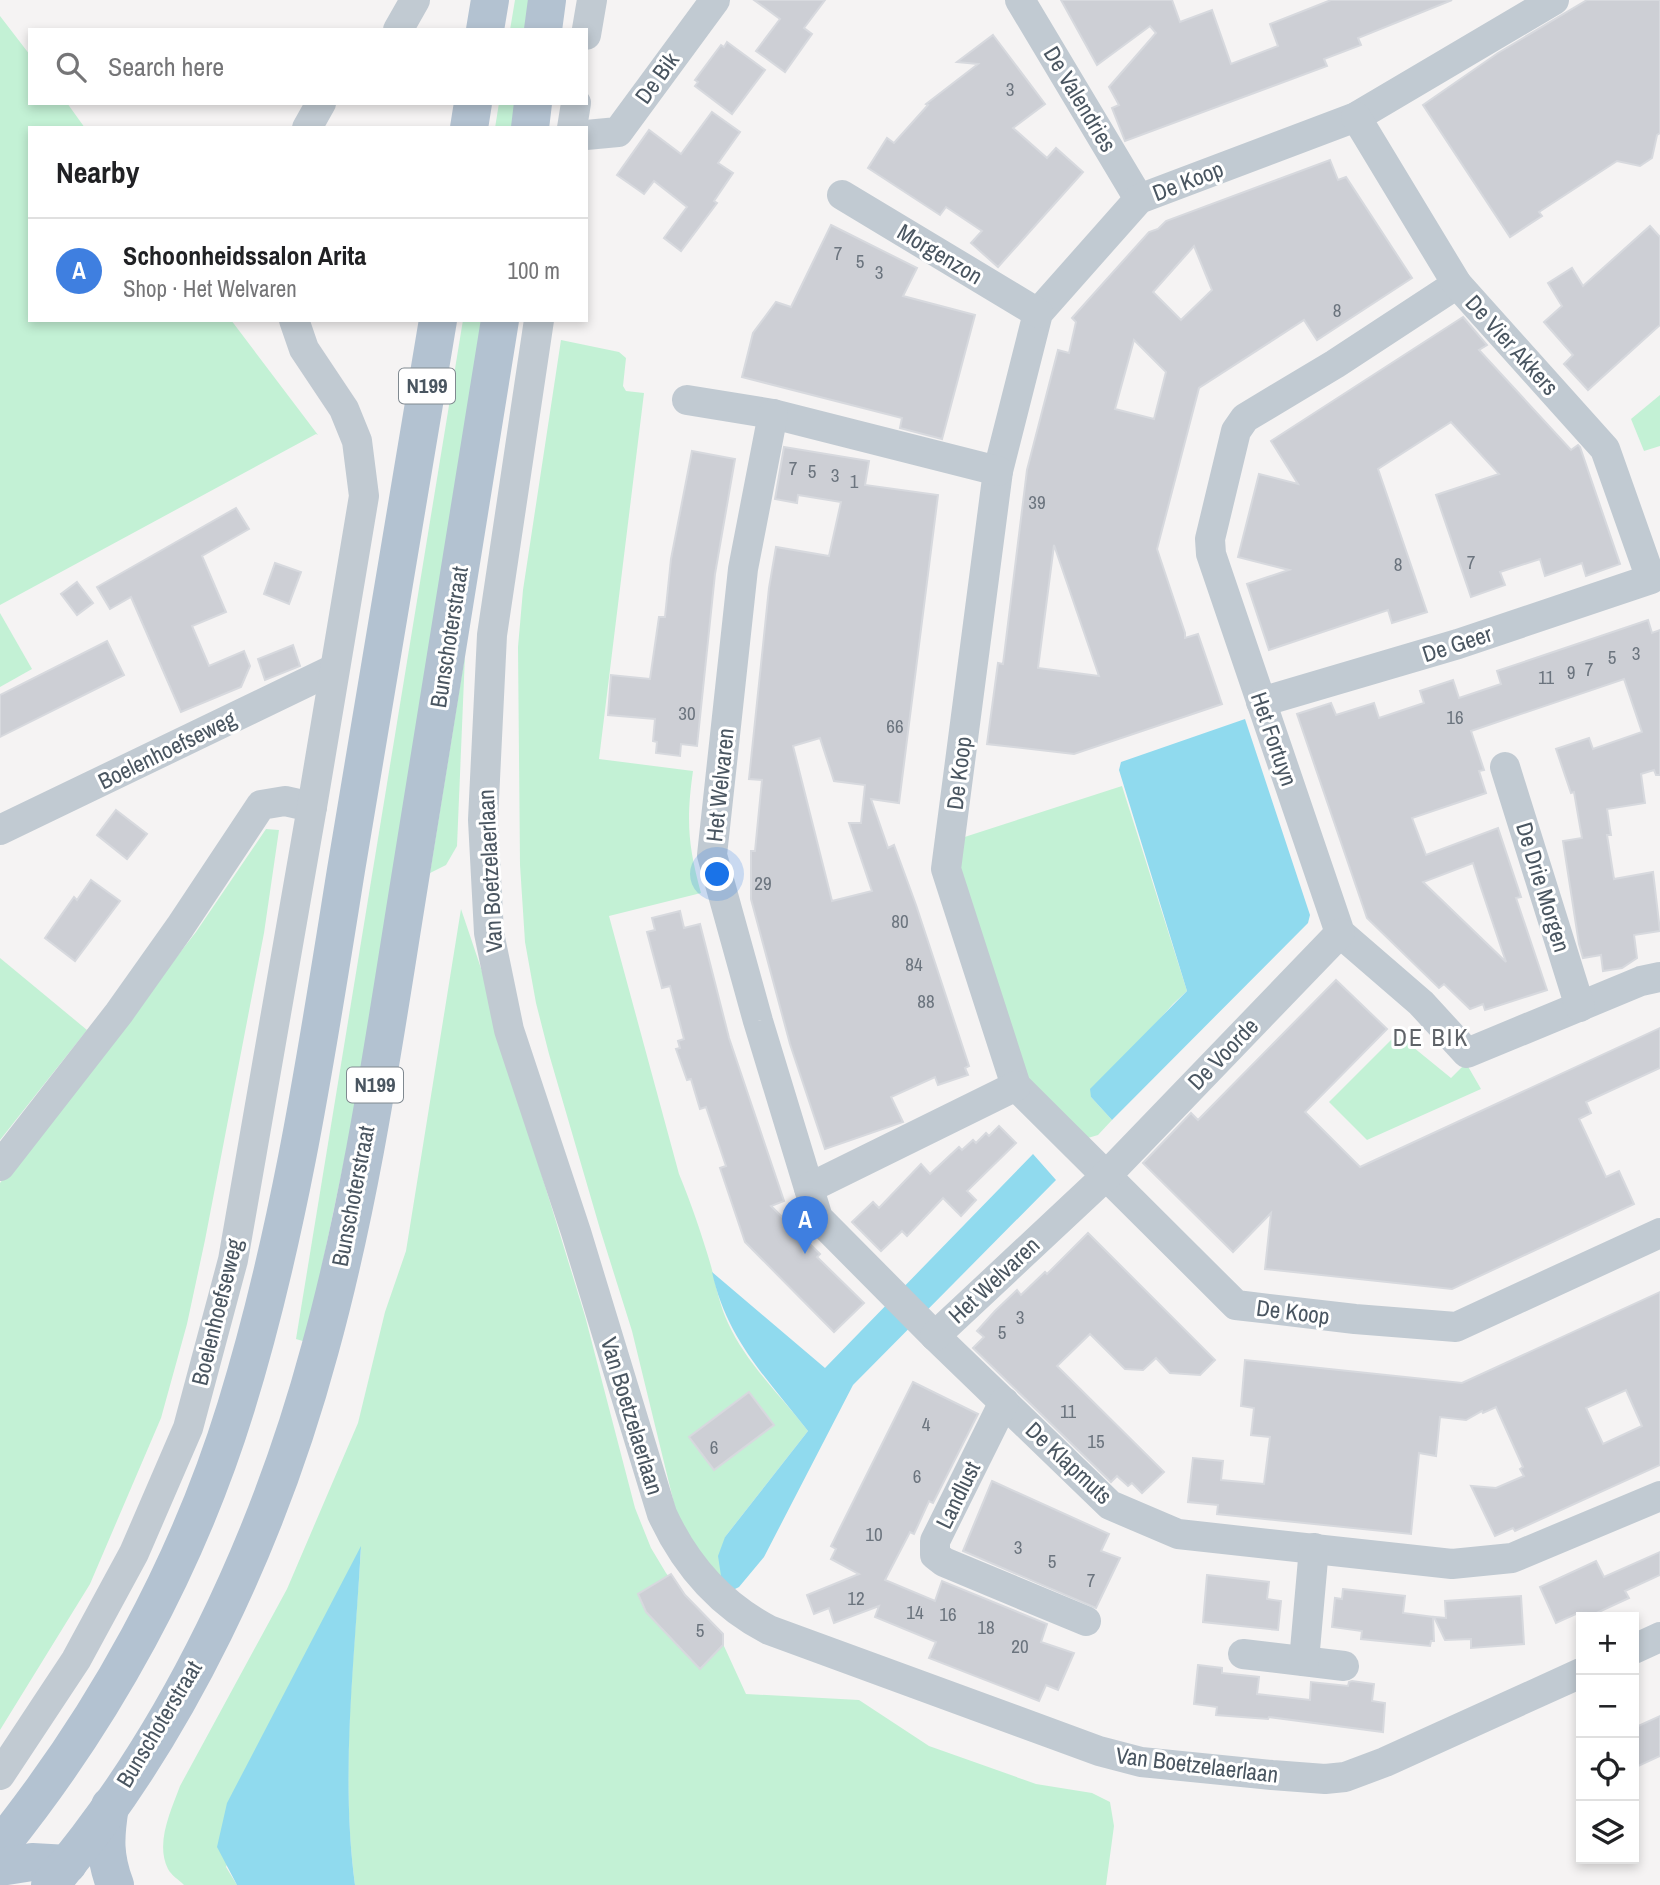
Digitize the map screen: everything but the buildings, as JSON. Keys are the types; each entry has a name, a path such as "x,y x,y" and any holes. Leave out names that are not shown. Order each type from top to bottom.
{"main road":[{"path":"485,28 490,0"},
{"path":"543,28 547,0"},
{"path":"469,126 473,105"},
{"path":"530,126 533,105"},
{"name":"N199","path":"0,1846 63,1763 125,1662 164,1589 193,1525 235,1410 262,1317 288,1208 323,1012 438,322"},
{"name":"Bunschoterstraat","path":"59,1875 110,1806 179,1696 225,1606 286,1461 321,1348 350,1220 384,1037 500,322"},
{"path":"110,1806 106,1835 107,1863 114,1885"},
{"path":"0,1867 32,1862 59,1875"}],"street":[{"path":"399,28 415,0"},
{"path":"587,28 592,0"},
{"name":"De Bik","path":"588,135 618,132 715,0"},
{"name":"De Valendries","path":"1020,0 1139,199"},
{"name":"De Koop","path":"1554,0 1356,117 1139,199 1038,313 998,471 946,869 1016,1086 1236,1305 1456,1327 1660,1233"},
{"path":"308,126 320,105"},
{"path":"572,126 576,105"},
{"name":"De Vier Akkers","path":"1356,117 1457,284 1605,449 1650,579"},
{"name":"Morgenzon","path":"842,195 1038,313"},
{"name":"Het Fortuyn","path":"1340,933 1211,554 1210,539 1236,431 1245,418 1335,364 1457,284"},
{"name":"Boelenhoefseweg","path":"0,1775 76,1660 134,1553 188,1428 233,1260 364,496 357,441 344,409 304,349 295,322"},
{"name":"Van Boetzelaerlaan","path":"539,322 492,635 483,820 489,933 509,1030 576,1232 662,1514 681,1550 729,1605 769,1630 1099,1751 1141,1762 1325,1779 1345,1777 1385,1762 1577,1675"},
{"path":"687,400 773,414 998,471"},
{"name":"Het Welvaren","path":"773,414 743,569 712,855 758,1021 818,1218 935,1336 1106,1176"},
{"name":"De Geer","path":"1261,702 1458,644 1650,579"},
{"name":"Boelenhoefseweg","path":"0,830 334,669"},
{"name":"De Drie Morgen","path":"1506,767 1580,1007"},
{"path":"0,1166 119,1013 261,805 285,801 312,807"},
{"path":"1340,933 1421,1003 1466,1053 1641,981 1660,977"},
{"name":"De Voorde","path":"1106,1176 1340,933"},
{"path":"809,1188 1016,1086"},
{"name":"De Klapmuts","path":"935,1336 1110,1504 1178,1534 1452,1564 1512,1558 1660,1496"},
{"name":"Landlust","path":"1004,1402 935,1541 934,1555 944,1562 1086,1621"},
{"path":"1304,1661 1314,1548"},
{"path":"1639,1647 1660,1637"},
{"path":"1242,1654 1345,1666"}],"green space":[{"path":"515,0 533,0 529,28 510,28"},
{"path":"0,16 28,52 28,105 68,105 84,126 28,126 28,322 233,322 318,435 0,605"},
{"path":"499,105 518,105 515,126 495,126"},
{"path":"463,322 486,322 363,1071 306,1342 296,1339"},
{"path":"561,340 619,352 626,358 623,386 626,391 644,393 599,759 693,771 689,804 690,833 701,893 609,916 679,1174 704,1243 725,1316 754,1366 808,1431 725,1537 723,1589 679,1524 632,1331 549,1054 525,942 520,865 518,647 523,590"},
{"path":"1660,395 1660,446 1644,451 1631,419"},
{"path":"0,613 32,669 0,687"},
{"path":"465,655 457,846 446,865 430,873"},
{"path":"1122,786 1187,991 1091,1097 1112,1120 1098,1135 1088,1138 1020,1073 946,843"},
{"path":"266,829 279,830 264,933 205,1240 187,1324 161,1418 90,1584 0,1730 0,1183 196,932"},
{"path":"461,909 492,1001 523,1114 585,1316 635,1508 651,1548 666,1573 718,1633 746,1694 859,1700 929,1746 1036,1784 1092,1793 1110,1802 1114,1826 1106,1885 355,1885 348,1759 361,1548 226,1867 237,1885 184,1885 169,1871 164,1859 164,1838 180,1786 287,1589 358,1423 385,1312 406,1251"},
{"path":"0,958 87,1030 0,1140"},
{"path":"1397,1034 1451,1078 1466,1063 1481,1089 1367,1140 1329,1102"}],"water":[{"path":"1245,719 1310,915 1308,923 1112,1120 1091,1097 1090,1089 1187,991 1119,770 1121,762"},
{"path":"1033,1154 1056,1180 853,1385 764,1557 739,1587 727,1593 723,1589 718,1556 725,1537 808,1431 738,1338 719,1296 712,1272 825,1368"},
{"path":"361,1546 349,1758 355,1885 237,1885 217,1847 227,1803"}],"place":[{"name":"Schoonheidssalon Arita","path":"805,1254"}],"district":[{"name":"DE BIK","path":"1431,1038"}]}
